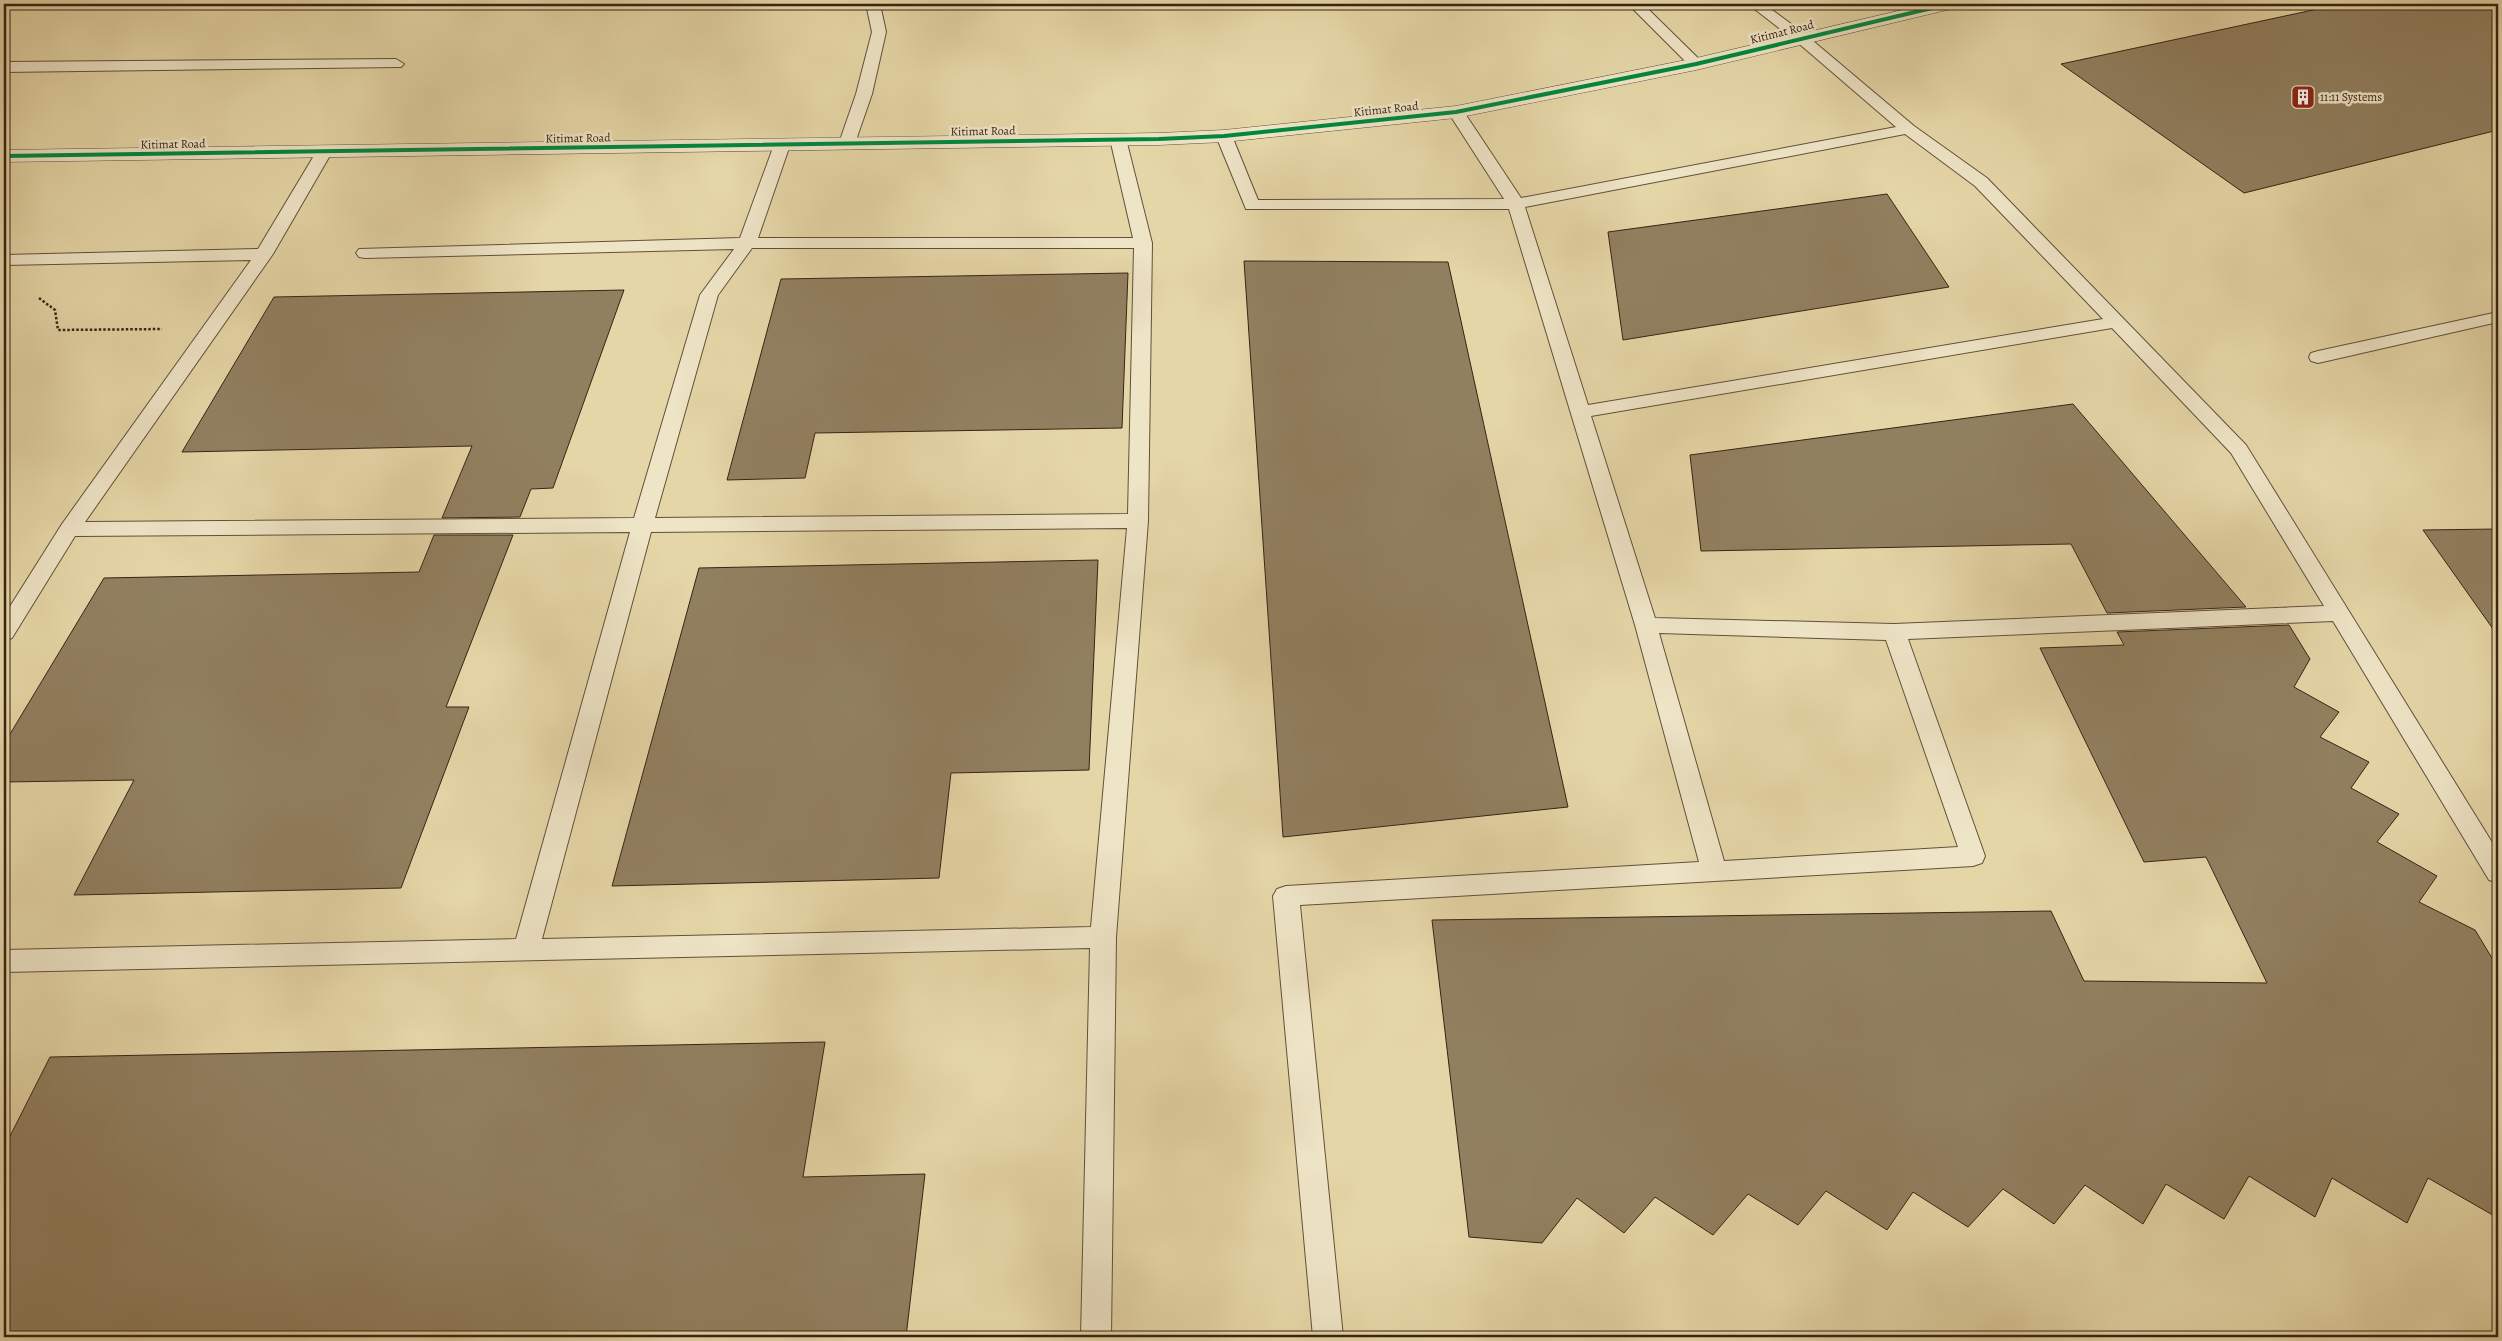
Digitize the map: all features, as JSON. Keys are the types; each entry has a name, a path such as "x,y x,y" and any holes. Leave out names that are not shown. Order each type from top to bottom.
{"street":[{"name":"Kitimat Road","path":"4,156 847,144 1224,136 1456,112 1696,64 1949,4"}],"lane":[{"path":"847,144 864,94 879,32 873,4"},
{"path":"1635,4 1696,64"},
{"path":"1755,4 1801,38 1908,129 1981,182 2239,449 2498,873"},
{"path":"4,66 396,64"},
{"path":"1456,112 1516,204 1646,625 1714,871"},
{"path":"1224,136 1252,205 1516,204 1908,129"},
{"path":"1096,1337 1102,937 1138,522 1143,243 1118,139"},
{"path":"526,949 643,524 709,295 747,242 782,145"},
{"path":"4,633 69,529 264,254 324,152"},
{"path":"365,253 747,242 1143,243"},
{"path":"4,260 264,254"},
{"path":"2318,357 2498,317"},
{"path":"1580,412 2117,322"},
{"path":"69,529 1138,522"},
{"path":"1646,625 1894,632 2340,613"},
{"path":"1328,1337 1286,896 1973,856 1894,632"},
{"path":"4,961 1102,937"}],"path":[{"path":"35,296 55,310 58,330 212,328"}],"building":[{"name":"11:11 Systems","path":"2341,4 2498,4 2498,130 2244,193 2061,64"},
{"path":"1887,194 1949,287 1623,340 1608,232"},
{"path":"1244,261 1448,262 1568,807 1283,837"},
{"path":"1128,273 1122,428 815,433 805,478 727,480 781,279"},
{"path":"624,290 553,488 531,489 520,517 442,518 472,446 182,452 274,297"},
{"path":"2073,404 2246,607 2107,613 2071,544 1701,551 1690,455"},
{"path":"2498,529 2498,636 2423,530"},
{"path":"434,535 513,535 446,707 469,707 401,888 74,895 134,780 4,782 4,744 104,578 419,572"},
{"path":"1098,560 1089,770 951,773 939,878 612,886 699,568"},
{"path":"2289,625 2310,659 2294,687 2339,712 2320,737 2369,762 2351,788 2399,814 2377,842 2437,876 2419,902 2475,930 2498,968 2498,1218 2428,1178 2407,1223 2332,1178 2315,1217 2249,1176 2224,1219 2166,1184 2143,1224 2085,1185 2054,1224 2003,1189 1968,1227 1913,1192 1887,1230 1826,1191 1798,1225 1748,1194 1713,1235 1655,1197 1624,1233 1577,1198 1542,1243 1469,1237 1432,920 2051,911 2084,981 2267,983 2206,857 2144,862 2040,648 2124,645 2117,632"},
{"path":"825,1042 803,1177 925,1174 906,1337 4,1337 4,1148 50,1057"}],"cycle path":[{"path":"4,156 1159,139 1224,136 1456,112 1696,64 1949,4"}],"place":[{"name":"11:11 Systems","path":"2303,97"}]}
